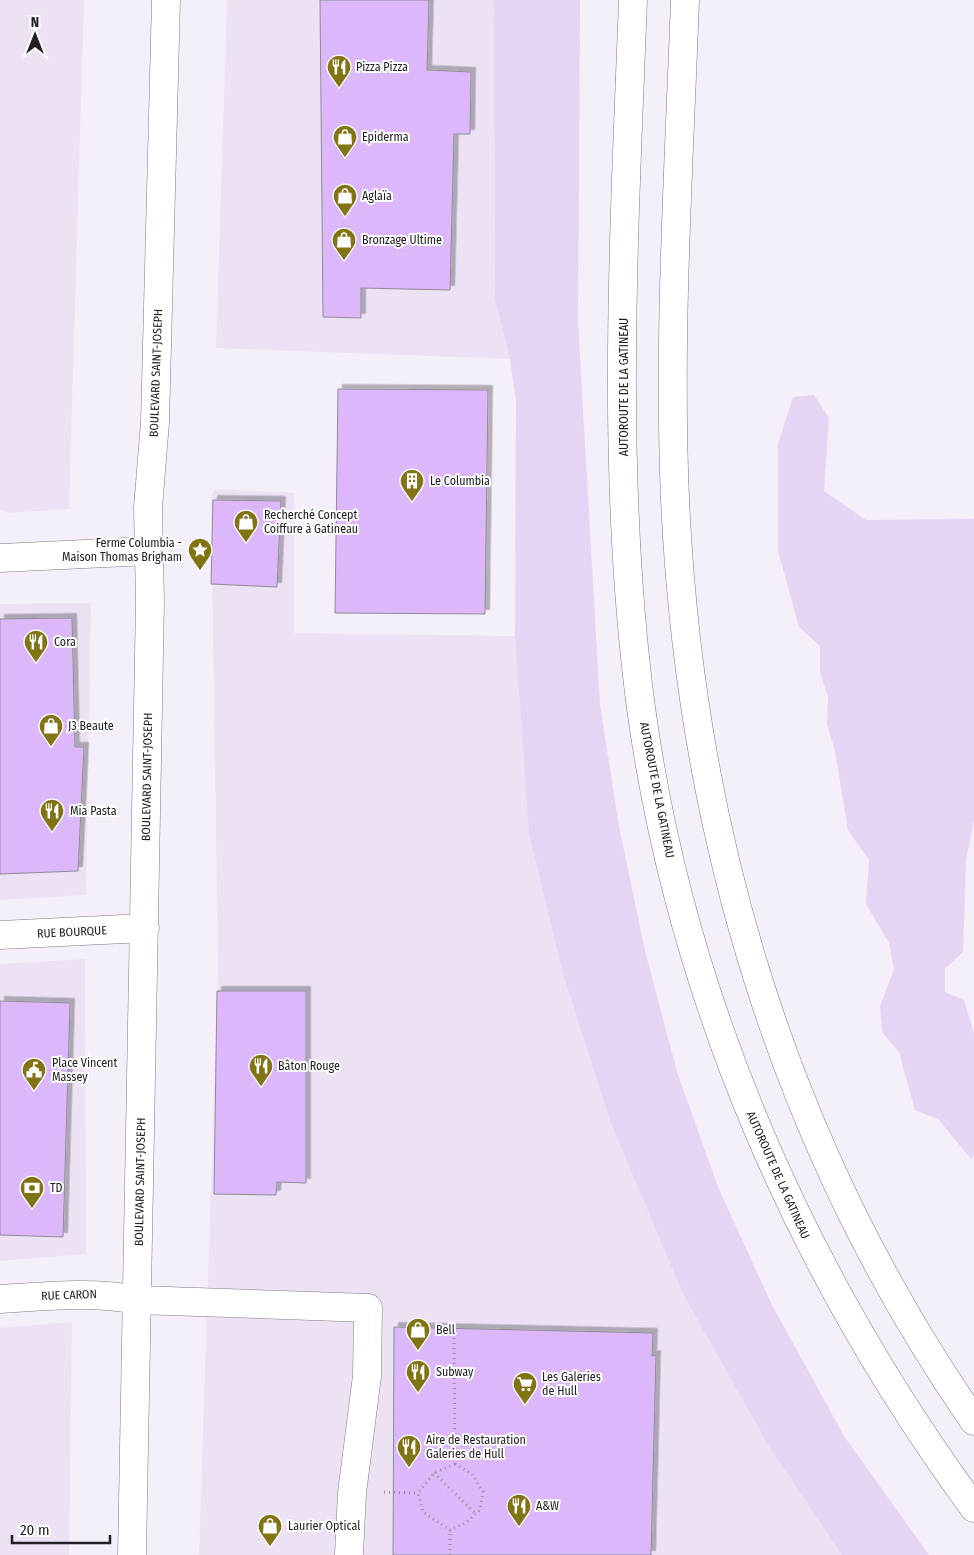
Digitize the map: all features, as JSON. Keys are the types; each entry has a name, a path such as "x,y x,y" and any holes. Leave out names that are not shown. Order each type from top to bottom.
{"main road":[{"name":"BOULEVARD SAINT-JOSEPH","path":"132,1555 145,928 148,508 155,422 166,0"},
{"name":"AUTOROUTE DE LA GATINEAU","path":"633,0 623,348 624,503 639,691 665,838 694,949 727,1052 765,1149 792,1209 838,1298 872,1356 917,1427 974,1508"},
{"path":"685,0 674,324 674,464 678,551 688,661 713,812 724,863 753,967 780,1047 810,1124 845,1201 885,1277 930,1354 974,1421"},
{"path":"0,558 149,551"},
{"name":"RUE BOURQUE","path":"0,935 145,928"},
{"name":"RUE CARON","path":"0,1299 84,1293 109,1294 138,1300 368,1308 367,1376 352,1493 349,1555"}],"path":[{"path":"454,1328 455,1464"},
{"path":"450,1530 423,1512 418,1493 434,1473 455,1464"},
{"path":"450,1530 480,1510 483,1492 472,1474 455,1464"},
{"path":"434,1473 476,1514"},
{"path":"450,1530 450,1555"}],"shaded area":[{"path":"0,0 84,0 69,509 8,513 0,510"},
{"path":"227,0 494,0 495,300 510,359 216,348"},
{"path":"494,0 580,0 578,322 600,705 619,826 645,951 677,1072 718,1187 772,1305 844,1436 929,1555 842,1555 771,1450 684,1296 611,1124 563,974 529,834 515,636 516,401 510,359 495,300"},
{"path":"814,395 829,418 824,491 866,520 974,519 974,820 966,861 963,952 945,969 945,992 964,1000 974,1033 974,1155 971,1159 938,1119 915,1110 899,1052 882,1032 880,1006 894,969 889,943 866,904 869,860 848,830 835,751 827,724 828,697 820,672 820,646 799,627 778,551 778,444 793,397"},
{"name":"Les Galeries de Hull","path":"214,489 294,493 294,633 515,636 529,834 563,974 611,1124 684,1296 771,1450 842,1555 199,1555 218,969 211,500"},
{"path":"91,603 86,895 0,900 0,604"},
{"path":"85,959 86,1254 0,1261 0,964"},
{"path":"72,1322 69,1555 0,1555 0,1328"}],"building":[{"path":"320,0 429,0 427,70 471,72 470,134 454,134 450,290 361,288 361,318 323,317"},
{"name":"Le Columbia","path":"338,389 488,390 485,614 335,613"},
{"name":"Recherché Concept Coiffure à Gatineau","path":"213,500 281,501 277,587 211,584"},
{"path":"72,618 75,747 84,747 78,871 0,874 0,619"},
{"name":"Bâton Rouge","path":"217,991 306,991 306,1183 277,1182 276,1195 214,1194"},
{"name":"Place Vincent Massey","path":"0,1001 70,1003 63,1237 0,1235"},
{"name":"Les Galeries de Hull","path":"394,1327 653,1333 652,1356 656,1355 651,1555 393,1555"}],"place":[{"name":"Pizza Pizza","path":"339,88"},
{"name":"Epiderma","path":"345,158"},
{"name":"Aglaïa","path":"345,217"},
{"name":"Bronzage Ultime","path":"344,261"},
{"name":"Le Columbia","path":"412,502"},
{"name":"Recherché Concept Coiffure à Gatineau","path":"246,543"},
{"name":"Ferme Columbia - Maison Thomas Brigham","path":"200,571"},
{"name":"Cora","path":"36,663"},
{"name":"J3 Beaute","path":"51,747"},
{"name":"Mia Pasta","path":"52,832"},
{"name":"Bâton Rouge","path":"261,1087"},
{"name":"Place Vincent Massey","path":"34,1091"},
{"name":"TD","path":"32,1209"},
{"name":"Bell","path":"418,1351"},
{"name":"Subway","path":"418,1393"},
{"name":"Les Galeries de Hull","path":"525,1405"},
{"name":"Aire de Restauration Galeries de Hull","path":"409,1468"},
{"name":"A&W","path":"519,1527"},
{"name":"Laurier Optical","path":"270,1547"}]}
